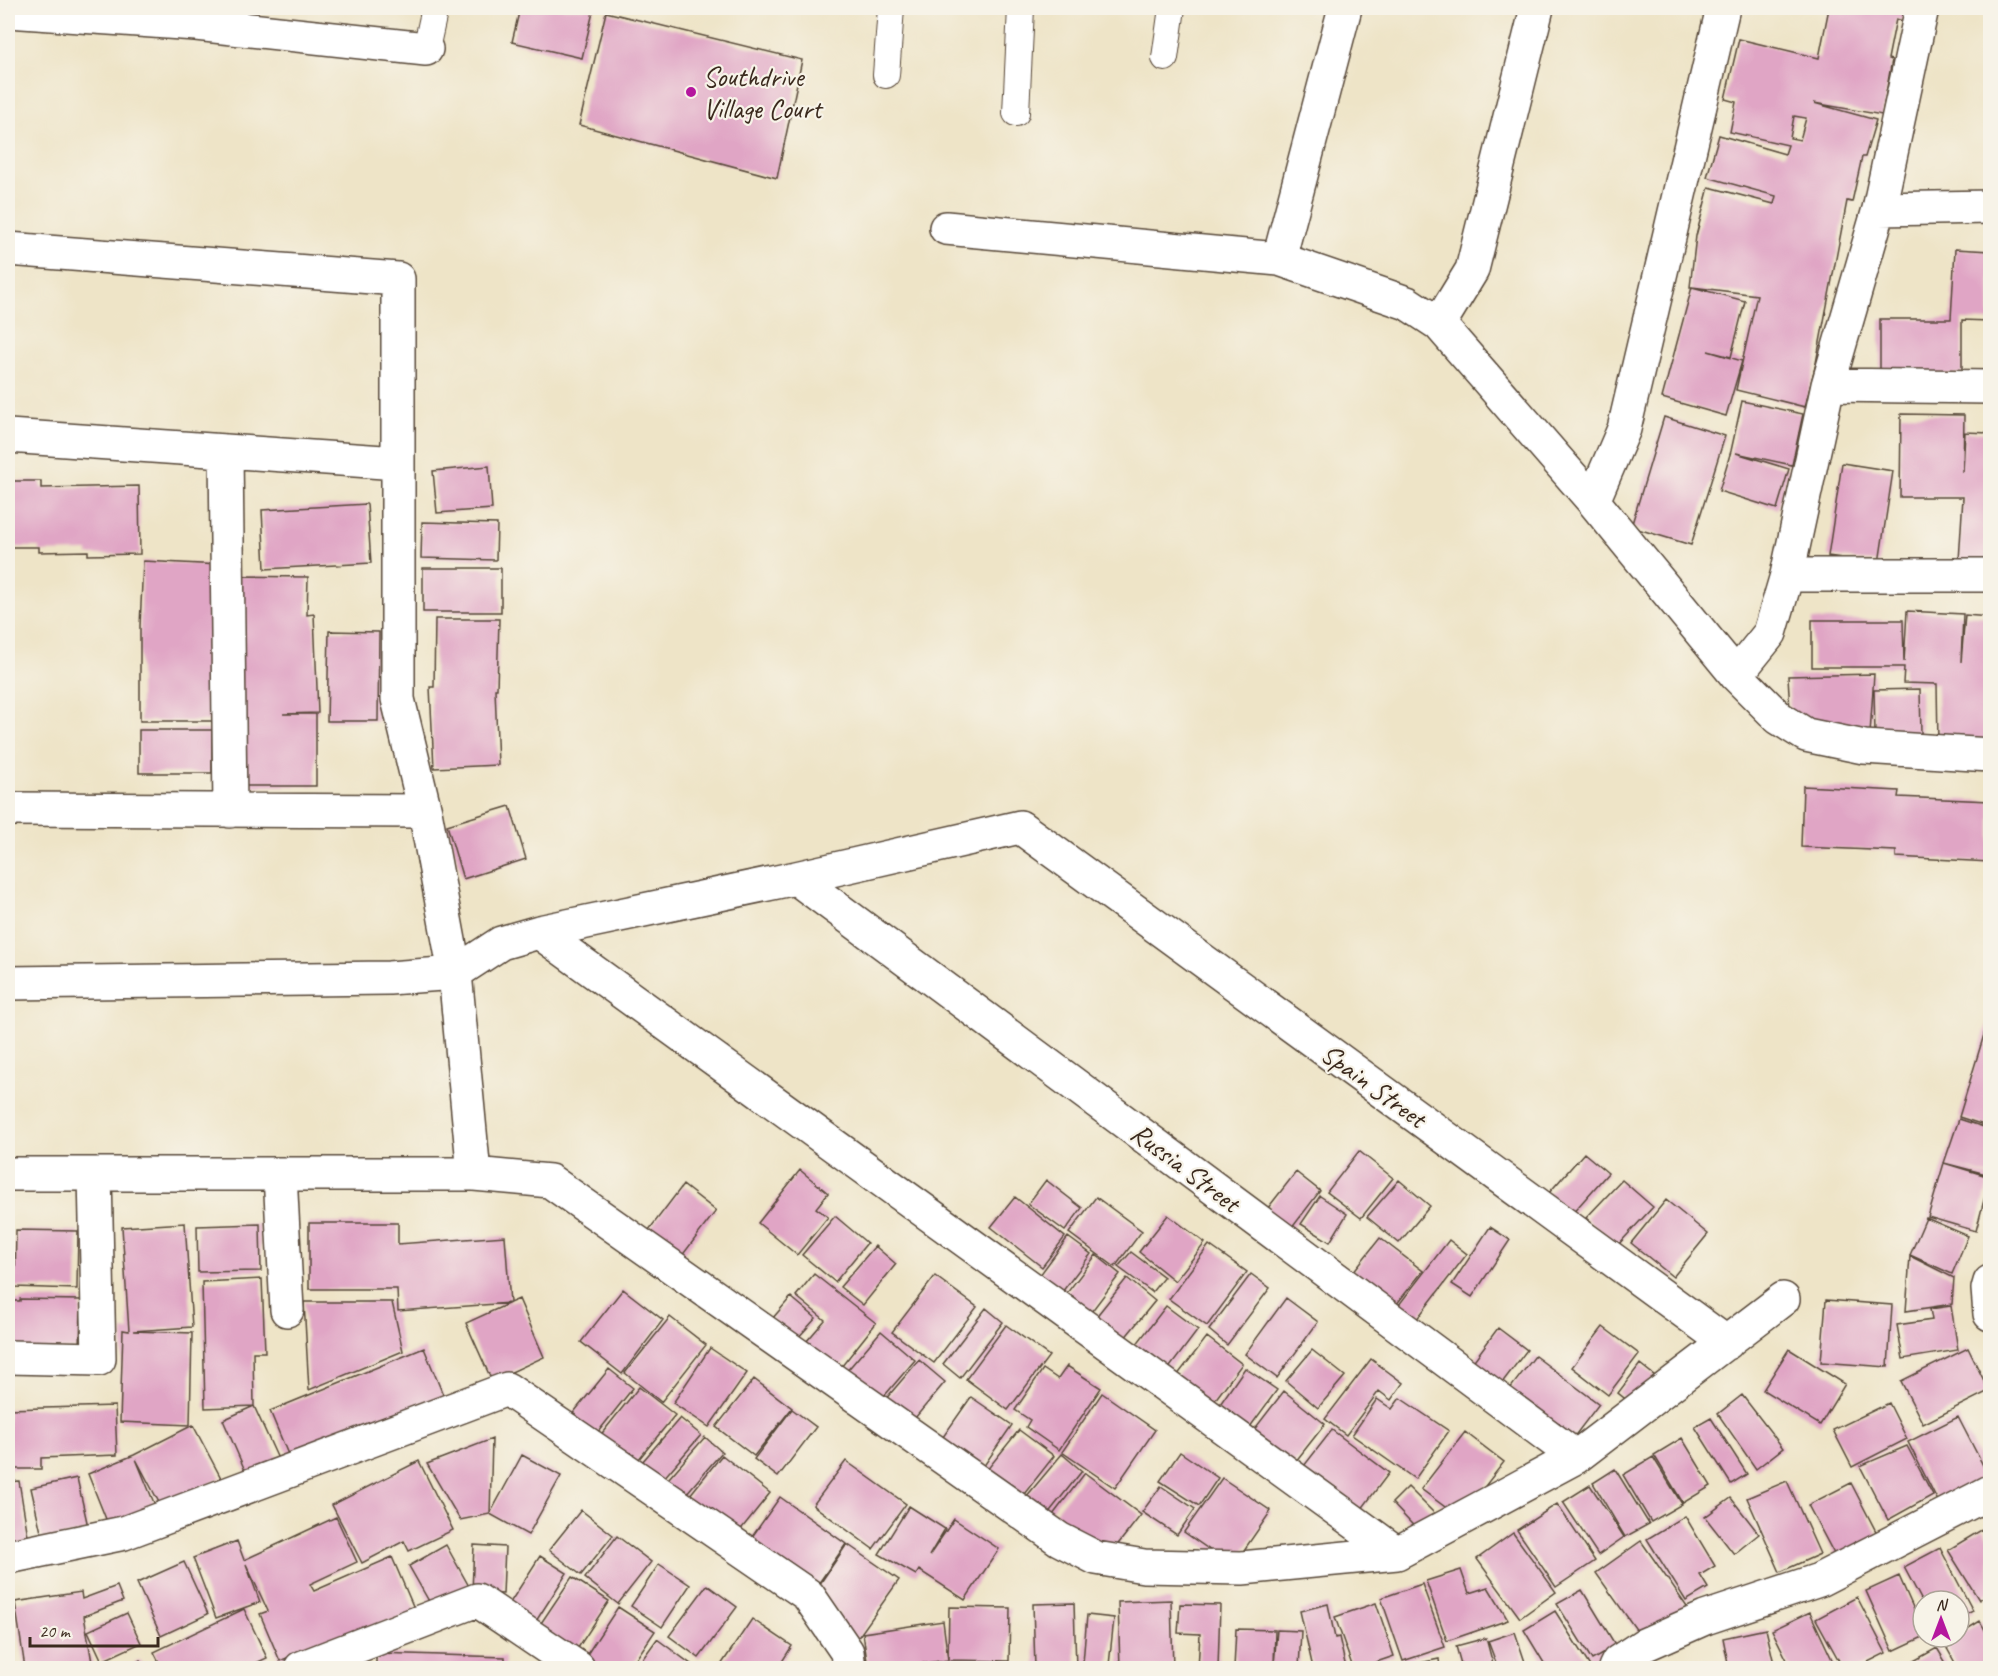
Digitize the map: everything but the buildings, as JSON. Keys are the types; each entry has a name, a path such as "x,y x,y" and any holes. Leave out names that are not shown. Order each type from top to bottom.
{"street":[{"path":"1279,259 1345,8"},
{"path":"1439,324 1473,270 1537,8"},
{"path":"1593,501 1624,429 1723,8"},
{"path":"1736,675 1770,633 1787,575 1827,385 1879,209 1922,8"},
{"path":"8,11 196,24 426,49"},
{"path":"1879,209 1990,207"},
{"path":"946,228 1279,259 1407,303 1439,324 1593,501 1736,675 1779,718 1806,735 1864,747 1990,755"},
{"path":"8,249 398,279 398,699 425,811 455,973 474,1174"},
{"path":"1827,385 1990,387"},
{"path":"8,436 398,464"},
{"path":"226,451 230,810"},
{"path":"1787,575 1990,575"},
{"path":"8,809 425,811"},
{"name":"Spain Street","path":"796,878 1020,827 1727,1343"},
{"path":"8,983 389,978 455,973 501,943 539,932 796,878"},
{"name":"Russia Street","path":"796,878 1576,1457"},
{"path":"539,932 1397,1553"},
{"path":"8,1174 474,1174 550,1181 1059,1539 1096,1558 1144,1566 1242,1568 1397,1553 1576,1457 1783,1299"},
{"path":"8,1357 99,1359 94,1174"},
{"path":"280,1174 287,1310"},
{"path":"1990,1282 1988,1289 1990,1314"},
{"path":"8,1557 124,1533 507,1389 808,1595 847,1652 849,1668"},
{"path":"1615,1668 1618,1662 1644,1645 1705,1618 1818,1580 1990,1492"},
{"path":"301,1668 477,1600 578,1668"}],"lane":[{"path":"426,49 435,8"},
{"path":"886,75 891,8"},
{"path":"1016,113 1021,8"},
{"path":"1165,58 1172,8"}],"place":[{"name":"Southdrive Village Court","path":"691,92"}]}
